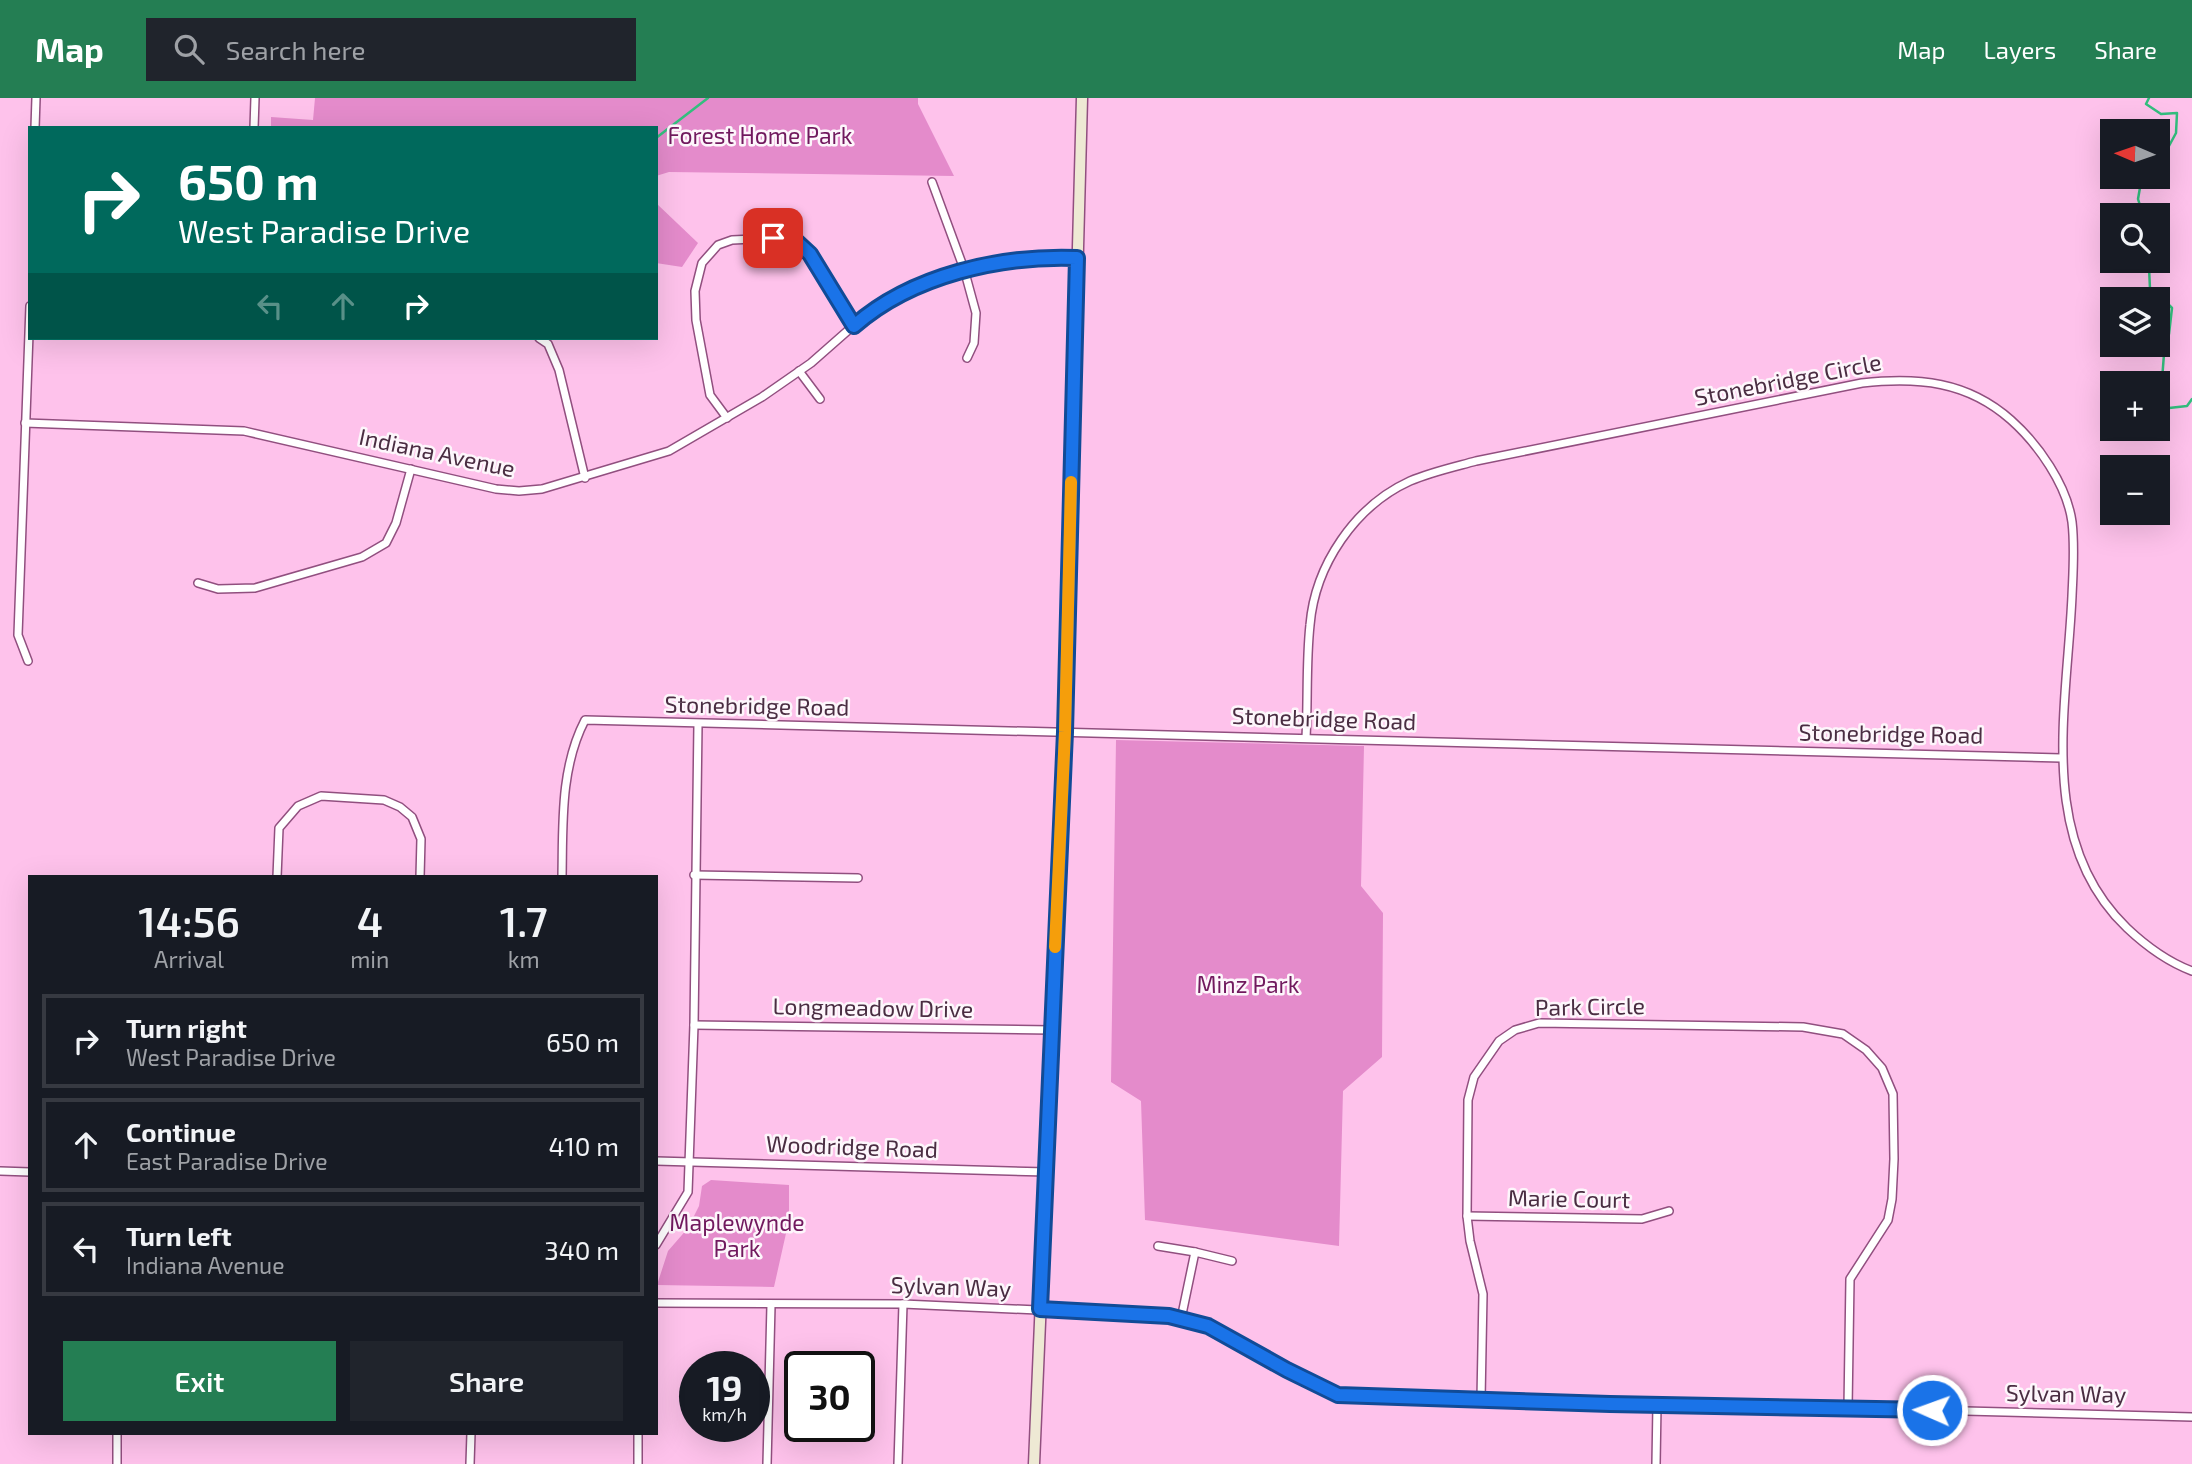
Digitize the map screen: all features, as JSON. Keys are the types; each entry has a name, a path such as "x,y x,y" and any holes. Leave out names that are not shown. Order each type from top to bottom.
{"street":[{"path":"35,126 36,98"},
{"path":"254,126 255,98"},
{"path":"1034,1464 1065,732 1082,98"},
{"path":"932,182 964,270 976,313 974,343 967,358"},
{"path":"727,418 710,395 696,320 695,291 702,262 718,245 732,240 773,238 797,242 810,254 854,326"},
{"name":"Indiana Avenue","path":"24,424 244,430 496,489 542,489 669,451 762,397 894,297 964,270 999,262 1077,258"},
{"path":"28,340 18,635 28,661"},
{"path":"542,340 548,344 559,370 585,478"},
{"path":"799,371 820,399"},
{"name":"Stonebridge Circle","path":"1306,738 1310,625 1319,583 1335,548 1358,520 1383,497 1408,482 1476,461 1862,383 1900,379 1960,390 1996,407 2020,428 2040,451 2060,484 2072,520 2074,562 2061,758 2066,808 2076,848 2093,886 2110,912 2142,942 2192,971"},
{"path":"198,583 218,589 255,588 362,556 386,543 397,523 411,469"},
{"name":"Stonebridge Road","path":"562,875 564,791 585,720 2061,758"},
{"path":"658,1242 688,1192 694,1025 698,724"},
{"path":"277,875 279,828 298,806 321,796 384,800 400,807 412,817 421,839 420,875"},
{"path":"694,875 858,878"},
{"name":"Park Circle","path":"1481,1399 1483,1294 1469,1241 1467,1216 1468,1100 1474,1077 1499,1041 1515,1030 1539,1023 1803,1027 1843,1034 1866,1050 1882,1068 1893,1094 1892,1199 1888,1220 1850,1279 1848,1408"},
{"name":"Longmeadow Drive","path":"694,1025 1052,1030"},
{"name":"Woodridge Road","path":"658,1161 1047,1172"},
{"path":"0,1171 28,1172"},
{"name":"Marie Court","path":"1467,1216 1642,1219 1669,1210"},
{"path":"1158,1246 1232,1261"},
{"path":"1181,1319 1195,1252"},
{"name":"Sylvan Way","path":"658,1303 903,1304 1169,1316 1208,1326 1338,1395 2192,1417"},
{"path":"898,1464 903,1304"},
{"path":"767,1464 771,1305"},
{"path":"1656,1464 1657,1405"},
{"path":"117,1435 117,1464"},
{"path":"470,1464 471,1435"},
{"path":"638,1435 638,1464"}],"green space":[{"name":"Forest Home Park","path":"315,98 918,98 918,104 954,176 669,172 658,175 658,126 271,126 271,117 313,120"},
{"name":"Forest Home Park","path":"658,205 698,243 682,267 658,263"},
{"name":"Minz Park","path":"1116,740 1364,746 1361,886 1383,913 1382,1057 1343,1091 1339,1246 1145,1220 1141,1101 1111,1082"},
{"name":"Maplewynde Park","path":"711,1180 789,1185 789,1220 774,1287 658,1285 668,1251 688,1228 699,1206 702,1186"}],"waterway":[{"path":"658,136 708,98"},
{"path":"2139,203 2141,182 2164,177 2163,157 2176,133 2177,113 2161,114 2146,104 2149,98"},
{"path":"2149,273 2150,287"},
{"path":"2170,306 2170,325"},
{"path":"2164,357 2161,393 2169,408 2187,406 2192,399"}],"slow traffic":[{"path":"1055,947 1065,732 1071,482"}],"route":[{"path":"773,238 797,242 810,254 854,326 894,297 964,270 999,262 1077,258 1065,732 1040,1309 1169,1316 1208,1326 1338,1395 1610,1404 1932,1410"}]}
